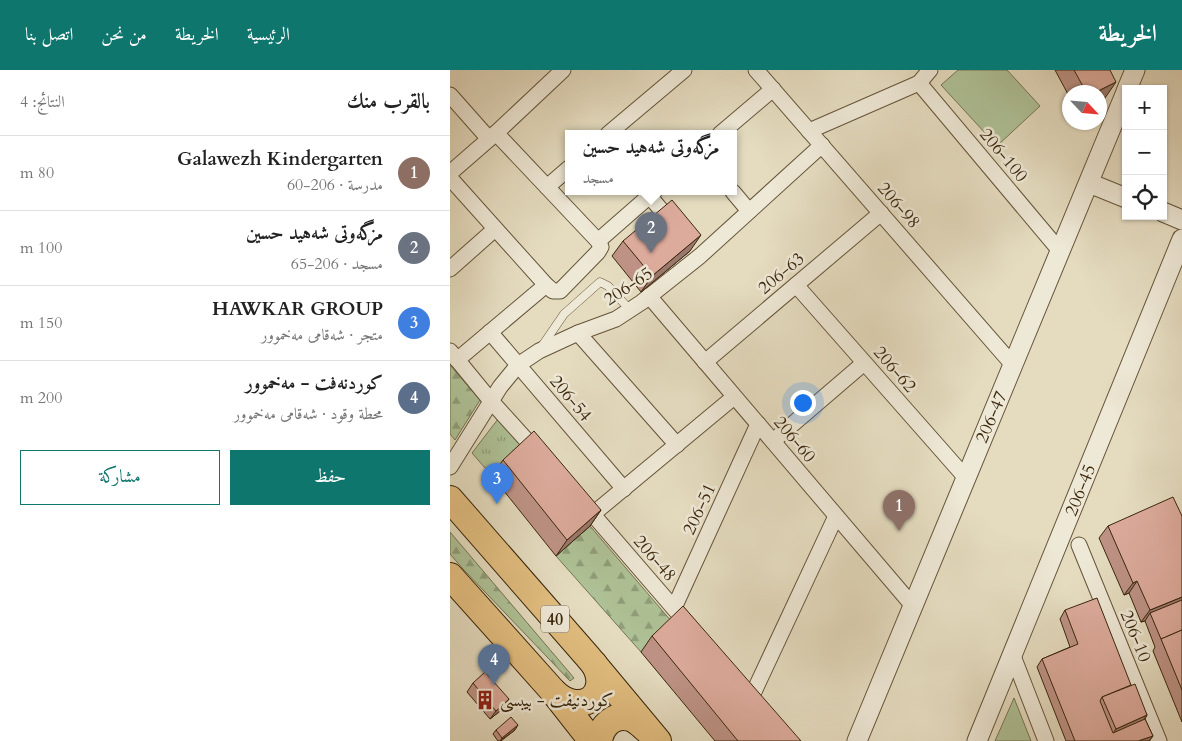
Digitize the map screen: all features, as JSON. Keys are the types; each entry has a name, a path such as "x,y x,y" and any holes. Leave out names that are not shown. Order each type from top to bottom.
{"highway":[{"name":"40","path":"450,499 594,664 657,740"},
{"path":"450,576 552,690 592,741"},
{"path":"552,690 563,700 570,703 588,701 596,693 599,682 599,675 594,664"},
{"path":"599,741 601,731 605,725 614,719 622,717 636,721 657,740"}],"street":[{"path":"450,172 493,136 563,70"},
{"path":"613,130 684,70"},
{"name":"206-98","path":"756,70 1013,365"},
{"path":"809,130 919,83 930,70"},
{"path":"1129,85 1135,70"},
{"name":"206-100","path":"919,83 1060,251"},
{"path":"725,130 773,89"},
{"path":"450,96 547,186 598,246"},
{"name":"206-47","path":"857,741 1122,102"},
{"name":"206-65","path":"450,467 500,387 518,365 539,351 578,332 616,319 630,310 649,296 696,252 749,211 822,145"},
{"path":"547,186 565,171"},
{"path":"450,178 552,291 560,291 598,246 648,195"},
{"path":"1089,183 1122,196"},
{"path":"652,195 681,233"},
{"path":"736,195 749,211"},
{"name":"206-63","path":"705,362 881,213"},
{"path":"1167,214 1182,220"},
{"path":"450,269 495,228"},
{"name":"206-45","path":"977,741 1182,239"},
{"path":"546,285 490,332 454,356 491,401 549,465"},
{"name":"206-62","path":"796,285 966,478"},
{"name":"206-60","path":"649,296 913,606"},
{"name":"206-54","path":"490,332 624,489"},
{"path":"578,332 677,445"},
{"path":"772,441 864,363"},
{"path":"593,514 734,397"},
{"name":"206-51","path":"674,608 758,424"},
{"name":"206-48","path":"574,493 700,638"},
{"path":"751,698 836,516"},
{"name":"206-10","path":"1079,545 1159,741"},
{"path":"1013,656 1046,741"},
{"path":"738,683 763,713"}],"lane":[{"path":"539,351 564,314 600,282 608,286 630,310"}],"green space":[{"path":"958,70 1007,70 1040,106 997,146 941,85"},
{"path":"450,365 480,400 455,440 450,434"},
{"path":"498,419 523,446 492,476 472,453"},
{"path":"590,526 672,622 641,652 556,556"},
{"path":"450,532 574,678 570,681 450,554"},
{"path":"1014,698 1031,741 995,741"}],"building":[{"path":"1074,70 1110,70 1116,82 1107,86 1082,85"},
{"path":"672,200 701,235 652,276 623,241"},
{"path":"534,431 601,510 567,540 503,460"},
{"path":"1173,497 1182,516 1182,597 1150,610 1137,581 1133,583 1108,526"},
{"path":"1097,598 1131,685 1102,697 1100,701 1113,733 1145,719 1153,736 1138,741 1075,741 1042,659 1078,644 1065,610"},
{"path":"1182,600 1182,630 1161,639 1150,613"},
{"path":"683,606 801,741 738,741 652,636"},
{"path":"1182,630 1182,690 1161,639"},
{"path":"485,672 509,699 496,711 473,683"},
{"path":"1135,684 1147,715 1116,729 1102,697"},
{"path":"511,717 518,725 502,738 496,730"}],"place":[{"name":"مزگەوتی شەهید حسين","path":"651,253"},
{"name":"HAWKAR GROUP","path":"497,504"},
{"name":"Galawezh Kindergarten","path":"899,531"},
{"name":"كوردنه‌فت - مه‌خموور","path":"494,685"},
{"name":"کوردنیفت - بیبسی","path":"485,700"}]}
